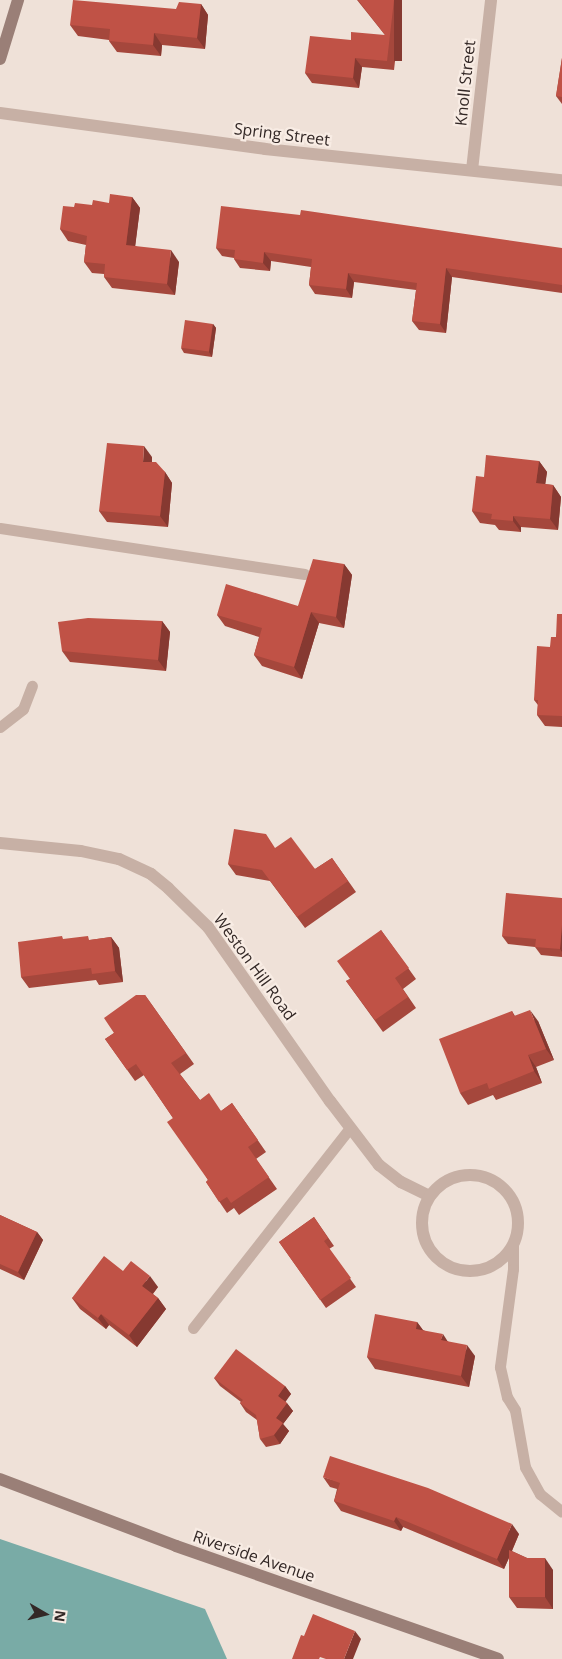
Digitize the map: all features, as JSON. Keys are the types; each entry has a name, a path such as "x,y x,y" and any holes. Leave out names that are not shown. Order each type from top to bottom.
{"street":[{"path":"0,59 18,0"},
{"name":"Knoll Street","path":"472,170 491,0"},
{"name":"Spring Street","path":"0,113 265,149 562,180"},
{"name":"Weston Hill Road","path":"0,843 63,848 119,858 151,874 208,927 350,1128 379,1165 401,1182 430,1196"},
{"path":"474,1175 488,1178 511,1198 516,1213 513,1244 504,1256 480,1270 466,1271 447,1265 431,1252 423,1234 422,1214 430,1196 446,1180 457,1176 474,1175"},
{"name":"Riverside Avenue","path":"0,1479 176,1546 498,1659"}],"lane":[{"path":"0,528 305,574"},
{"path":"0,728 23,709 32,686"},
{"path":"193,1328 350,1128"},
{"path":"513,1244 513,1269 500,1367 507,1397 515,1410 525,1467 540,1494 562,1512"}],"water":[{"path":"0,1539 205,1609 227,1659 0,1659"}],"building":[{"path":"73,0 176,9 179,2 201,4 197,38 154,33 153,45 109,41 110,29 70,25"},
{"path":"358,0 394,0 387,61 355,58 353,78 305,73 310,36 351,40 351,32 385,35"},
{"path":"562,58 562,97 556,96"},
{"path":"110,194 132,197 126,245 171,250 167,284 104,277 105,264 84,262 87,236 60,229 63,206 74,207 75,203 92,205 93,200 109,203"},
{"path":"221,206 300,215 301,210 562,248 562,285 446,268 440,324 412,321 417,283 348,273 346,289 309,285 312,259 264,252 263,263 234,259 235,250 216,248"},
{"path":"185,320 213,324 209,352 181,348"},
{"path":"107,443 144,446 143,462 156,462 165,472 160,516 99,511"},
{"path":"486,455 539,461 536,483 553,485 550,519 513,516 513,521 491,519 492,514 472,511 476,476 484,477"},
{"path":"313,559 344,564 336,617 311,612 294,667 254,655 262,628 217,615 226,584 298,606"},
{"path":"557,614 562,614 562,716 537,715 538,700 534,700 537,646 550,647 551,637 556,637"},
{"path":"88,618 162,621 158,660 62,651 58,622"},
{"path":"234,829 266,834 275,848 291,837 315,869 332,858 348,881 297,917 262,870 228,864"},
{"path":"506,893 562,898 560,949 535,947 536,939 502,936"},
{"path":"381,930 409,968 395,978 408,997 375,1020 346,981 350,979 337,961"},
{"path":"62,936 63,939 88,936 89,940 111,937 115,971 92,974 91,968 21,977 18,942"},
{"path":"136,995 145,995 186,1053 171,1063 200,1100 209,1093 221,1111 232,1103 258,1140 248,1147 269,1177 231,1203 227,1197 219,1202 206,1182 208,1180 167,1122 173,1118 136,1064 127,1070 105,1039 114,1033 104,1018"},
{"path":"530,1010 546,1049 528,1055 534,1071 489,1089 487,1083 460,1093 439,1039 512,1011 514,1016"},
{"path":"0,1215 37,1232 18,1272 0,1264"},
{"path":"314,1217 328,1238 324,1241 351,1278 320,1300 279,1242"},
{"path":"104,1256 123,1271 131,1261 150,1276 142,1286 158,1298 129,1335 101,1314 98,1318 72,1298"},
{"path":"375,1314 417,1322 416,1329 443,1334 441,1340 467,1345 461,1376 367,1357"},
{"path":"236,1349 285,1386 278,1396 287,1403 276,1418 283,1423 274,1435 260,1439 256,1415 240,1403 243,1400 214,1378"},
{"path":"330,1456 428,1488 512,1524 497,1559 396,1517 394,1521 334,1501 340,1483 323,1477"},
{"path":"509,1550 527,1558 545,1558 545,1597 509,1597"},
{"path":"313,1614 355,1631 344,1659 320,1657 319,1659 292,1659 301,1635 304,1636"}]}
